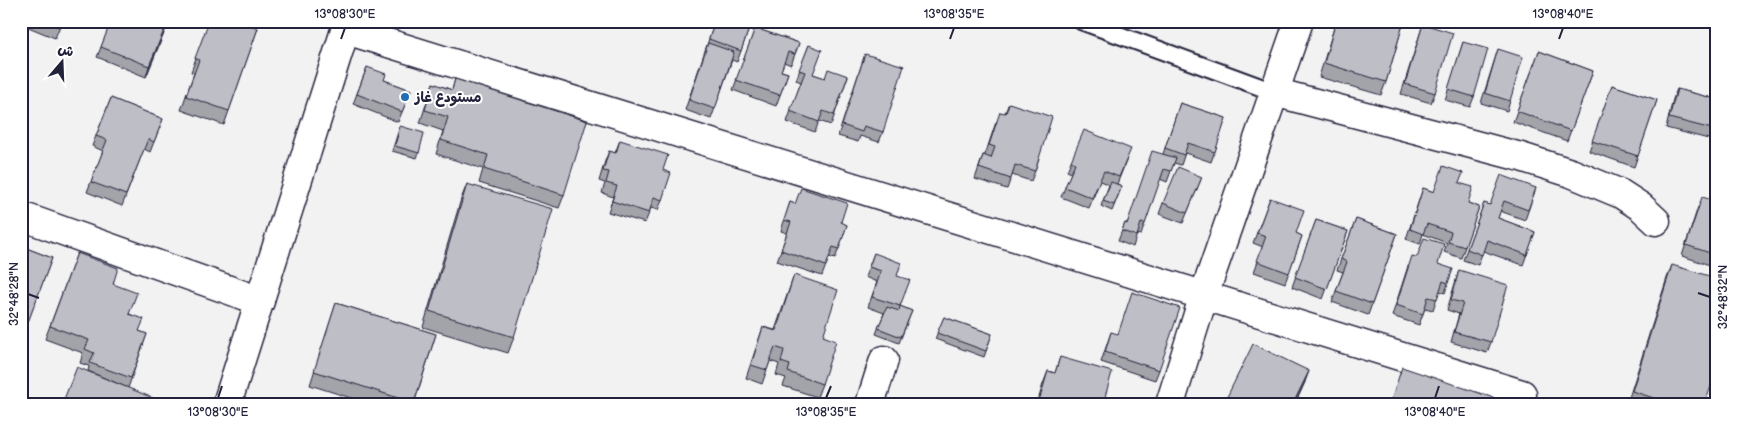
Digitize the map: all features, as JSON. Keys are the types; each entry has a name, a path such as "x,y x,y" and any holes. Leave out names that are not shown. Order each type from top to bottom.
{"street":[{"path":"1170,404 1204,295 1299,21"},
{"path":"227,404 347,26 1522,394"},
{"path":"1274,92 1521,157 1571,173 1621,194 1641,206 1656,221"},
{"path":"21,216 260,300"},
{"path":"870,404 884,360"}],"lane":[{"path":"1081,21 1274,92"}],"building":[{"path":"44,21 61,21 59,27"},
{"path":"111,21 168,21 149,66 101,47"},
{"path":"209,21 239,21 258,28 229,111 186,96 199,60 195,58"},
{"path":"715,21 748,21 751,23 741,51 709,39"},
{"path":"1336,21 1404,21 1386,82 1324,63"},
{"path":"1423,24 1453,33 1435,93 1405,84"},
{"path":"755,28 799,43 795,54 788,52 781,71 788,73 780,95 736,80"},
{"path":"1463,42 1488,49 1474,97 1448,89"},
{"path":"708,43 734,52 715,109 689,100"},
{"path":"809,45 822,50 813,74 825,78 828,69 848,76 834,115 823,111 819,122 790,111 805,72 799,70"},
{"path":"1498,49 1523,57 1510,101 1485,93"},
{"path":"1539,51 1593,71 1571,131 1517,111"},
{"path":"865,54 904,66 883,132 864,126 862,132 842,125"},
{"path":"367,67 386,74 384,80 411,90 402,112 357,94"},
{"path":"455,79 587,121 564,195 484,169 488,155 441,140 448,117 425,110 433,83 452,90"},
{"path":"1612,85 1657,100 1638,156 1592,141"},
{"path":"1677,89 1716,99 1716,130 1669,118"},
{"path":"111,98 163,119 154,142 148,139 126,195 91,182 107,140 96,136"},
{"path":"1009,103 1052,117 1035,171 1015,165 1011,179 979,168 983,155 991,158 995,147 989,145 1000,112 1006,113"},
{"path":"1180,103 1226,118 1215,152 1188,143 1184,155 1165,148"},
{"path":"400,126 424,133 419,153 395,146"},
{"path":"1084,130 1131,149 1119,177 1104,171 1092,198 1065,187 1075,163 1071,161"},
{"path":"620,140 668,155 663,170 671,173 662,200 654,197 649,213 612,201 617,186 606,183 609,172 603,171 609,151 616,153"},
{"path":"1152,151 1176,158 1171,171 1164,169 1145,224 1141,223 1137,236 1122,231 1125,223 1127,224"},
{"path":"1443,166 1463,173 1459,183 1473,187 1468,203 1479,207 1465,247 1448,242 1451,232 1427,224 1423,234 1410,229 1423,188 1434,192"},
{"path":"1178,167 1202,177 1187,213 1163,203"},
{"path":"1501,175 1536,188 1528,210 1504,201 1498,218 1535,232 1527,255 1487,240 1482,255 1467,249 1484,203 1490,205"},
{"path":"1111,182 1122,186 1114,205 1103,201"},
{"path":"467,184 553,209 514,337 429,311"},
{"path":"801,188 847,203 841,222 847,225 839,249 833,247 826,266 781,250 791,222 784,220 790,202 795,204"},
{"path":"1702,197 1716,201 1716,255 1686,245"},
{"path":"1270,198 1304,210 1296,233 1302,236 1289,273 1257,261 1266,236 1257,233"},
{"path":"1356,219 1397,234 1372,304 1336,291 1347,262 1341,259"},
{"path":"1316,220 1348,231 1327,289 1295,277"},
{"path":"1424,238 1444,244 1438,264 1453,269 1448,283 1443,281 1437,299 1428,297 1423,314 1396,305 1412,256 1417,257"},
{"path":"21,246 52,258 28,322 21,320"},
{"path":"77,253 118,268 113,284 137,293 129,314 144,319 139,331 147,334 131,378 90,363 94,353 85,349 89,340 50,326"},
{"path":"874,253 901,263 897,276 910,280 900,306 872,297 881,271 869,267"},
{"path":"1672,265 1716,278 1716,371 1705,404 1672,404 1632,391"},
{"path":"1459,270 1508,285 1491,342 1454,332 1463,303 1451,300"},
{"path":"794,275 838,290 823,336 836,341 822,384 788,372 790,365 781,362 784,350 775,347 767,370 751,365 763,327 776,331"},
{"path":"1132,292 1180,308 1159,370 1105,352 1111,332 1118,334"},
{"path":"336,303 436,334 414,403 314,371"},
{"path":"900,306 912,311 901,337 878,328 887,307 899,311"},
{"path":"944,317 992,334 986,351 937,333"},
{"path":"1253,344 1309,371 1293,404 1235,404 1226,399"},
{"path":"1060,357 1112,372 1103,404 1038,404 1048,371 1055,373"},
{"path":"77,367 153,398 150,404 62,404"},
{"path":"1402,367 1497,399 1496,404 1390,404"}],"place":[{"name":"مستودع غاز","path":"405,97"}]}
